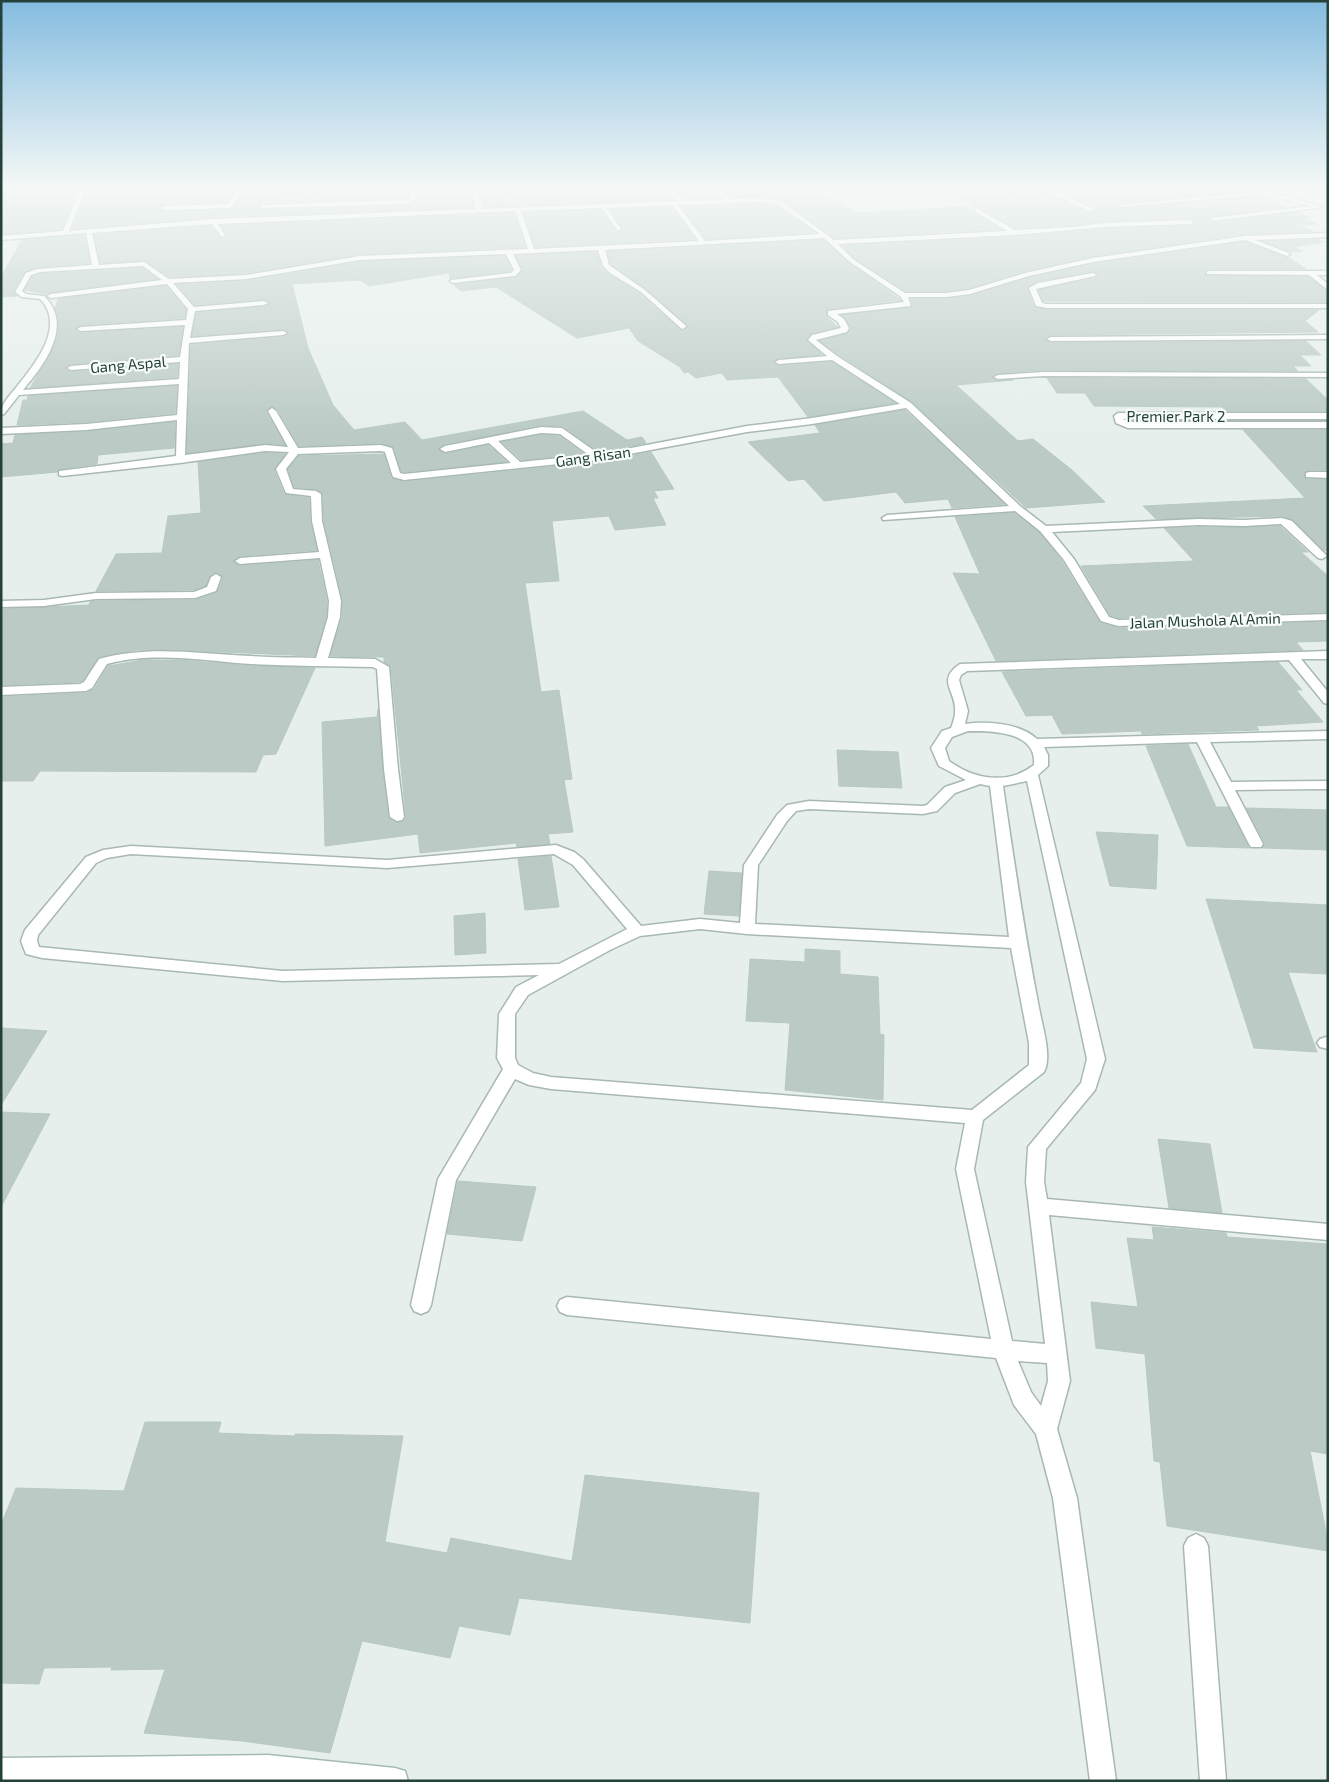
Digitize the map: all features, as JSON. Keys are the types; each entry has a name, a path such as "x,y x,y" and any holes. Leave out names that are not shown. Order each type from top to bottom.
{"street":[{"path":"1,412 51,343 54,320 51,306 42,297 24,296 18,292 28,274 39,270 74,268"},
{"path":"150,268 169,282 192,309 184,359 180,460"},
{"path":"51,296 169,282 253,276 300,268"},
{"path":"452,281 513,276 518,270 517,268"},
{"path":"608,268 643,291 682,328"},
{"path":"863,268 903,295 947,295 970,292 1027,274 1055,268"},
{"path":"1209,273 1328,273"},
{"path":"1311,273 1328,288"},
{"path":"1093,275 1038,285 1032,288 1039,304 1047,306 1328,306"},
{"path":"95,282 95,290"},
{"name":"Jalan Mushola Al Amin","path":"903,295 908,302 906,305 832,313 841,320 845,328 844,330 812,339 834,358 908,405 1017,508 1044,529 1069,558 1105,619 1118,623 1328,617"},
{"path":"192,309 264,303"},
{"path":"81,329 190,322"},
{"path":"186,341 283,332"},
{"path":"1051,338 1328,337"},
{"path":"779,362 834,358"},
{"name":"Gang Aspal","path":"71,368 184,359"},
{"path":"998,377 1043,374 1328,375"},
{"path":"16,393 183,381"},
{"name":"Gang Risan","path":"295,451 386,448 389,450 396,475 404,477 597,457 747,429 812,421 908,405"},
{"path":"272,411 295,451"},
{"name":"Premier Park 2","path":"1328,416 1118,416 1122,423 1128,425 1328,425"},
{"path":"1,431 86,427 182,417"},
{"path":"445,449 541,430 556,430 562,431 597,457"},
{"path":"491,440 518,465"},
{"path":"62,473 180,460 265,448 281,448 295,451"},
{"path":"295,451 281,469 289,492 316,494 317,522 335,601 334,617 321,661"},
{"path":"1309,474 1328,474"},
{"path":"888,518 1017,508"},
{"path":"1044,529 1198,522 1244,523 1282,521 1288,523 1322,556"},
{"path":"240,561 324,555"},
{"path":"1,604 44,603 96,596 195,595 212,589 216,577"},
{"path":"957,731 962,711 953,680 955,673 964,667 1328,655"},
{"path":"1,691 82,688 88,685 103,662 121,656 230,656 249,660 375,663 383,667 391,769 397,817"},
{"path":"1292,656 1328,700"},
{"path":"962,711 981,727"},
{"path":"967,727 994,727 1009,730 1034,743 1042,754 1041,766 1032,775 1016,781 988,781 965,776 944,763 938,748 947,734 957,731 967,727"},
{"path":"1034,743 1328,735"},
{"path":"1202,739 1228,786 1256,844"},
{"path":"1042,754 1073,742"},
{"path":"748,929 751,865 782,818 792,808 809,805 923,810 932,808 950,790 956,770"},
{"path":"1032,775 1096,1059 1089,1085 1037,1146 1035,1182 1058,1355 1059,1381 1046,1429"},
{"path":"950,790 988,781"},
{"path":"988,781 1038,1043 1038,1068 975,1117 966,1169 1003,1348 1022,1398 1046,1429 1065,1498 1103,1781"},
{"path":"1228,786 1328,785"},
{"path":"559,969 283,976 42,953 32,950 29,941 31,934 91,860 103,854 131,850 387,864 556,849 578,862 637,931"},
{"path":"975,1117 551,1083 528,1079 512,1069 506,1058 507,1014 522,990 559,969 637,931 700,924 748,929 1018,943"},
{"path":"421,1305 447,1178 512,1069"},
{"path":"1038,1206 1328,1232"},
{"path":"567,1306 1003,1348 1058,1355"},
{"path":"1196,1546 1213,1781"},
{"path":"1,1771 267,1774 395,1781"}],"building":[{"path":"6,268 34,268 25,271 13,291 17,296 1,297 1,277"},
{"path":"142,268 157,279 47,294 24,290 32,277 40,274"},
{"path":"156,268 276,268 247,273 170,277"},
{"path":"323,268 511,268 512,270 510,271 450,279 449,273 369,286 360,280 292,284 308,348 333,405 354,430 405,422 422,440 583,411 627,440 642,437 646,443 599,452 563,426 541,425 445,444 438,448 445,454 488,445 507,462 404,472 401,471 394,447 381,443 299,446 278,410 272,406 266,412 285,445 265,443 187,453 191,345 283,337 289,332 283,329 192,336 197,313 264,307 270,302 264,299 195,305 177,285 247,281"},
{"path":"522,268 602,268 640,294 682,331 688,328 686,324 646,289 617,268 856,268 901,300 828,309 827,317 838,327 812,333 806,340 822,355 779,358 773,363 779,366 832,362 895,403 808,417 778,377 727,380 722,373 696,378 688,372 684,373 680,367 638,341 629,328 577,338 496,287 461,291 454,285 515,278 523,270"},
{"path":"870,268 1037,268 969,288 947,291 906,291"},
{"path":"1074,268 1305,268 1306,269 1209,269 1205,272 1206,275 1308,277 1328,292 1328,302 1043,301 1039,290 1095,278 1098,275 1093,271 1038,281 1027,289 1034,307 1047,310 1319,310 1305,321 1318,332 1051,335 1045,338 1051,343 1306,341 1321,355 1300,355 1311,366 1293,366 1298,371 1043,370 998,373 992,376 993,379 998,381 1013,380 956,385 1018,441 1033,439 1072,470 1105,502 1026,508 912,402 820,341 849,333 851,327 842,315 911,308 913,305 911,299 947,299 970,296 1029,278"},
{"path":"166,286 186,310 184,318 81,325 75,330 81,333 183,327 178,355 71,364 65,369 71,372 178,364 177,377 30,388 55,345 58,319 55,309 58,299"},
{"path":"1047,378 1306,379 1328,400 1328,411 1226,411 1222,407 1094,406 1085,393 1057,393"},
{"path":"177,386 175,413 86,422 17,425 23,400 27,400 28,396"},
{"path":"905,410 1005,504 952,508 948,499 905,503 896,492 824,501 804,479 788,481 748,442 820,433 815,425"},
{"path":"175,422 174,448 98,455 97,464 59,469 57,472 1,477 1,444 13,443 15,435 86,432"},
{"path":"1243,430 1328,430 1328,470 1309,470 1304,473 1306,479 1328,480 1328,550 1324,551 1293,520 1283,516 1156,519 1143,506 1305,498"},
{"path":"541,435 559,436 584,454 521,460 502,442"},
{"path":"651,452 674,489 654,491 658,498 653,498 666,525 615,530 609,516 552,521 559,581 525,583 541,692 559,690 572,779 564,780 573,832 548,834 550,844 517,847 516,843 420,853 418,834 325,846 322,722 377,717 378,709 388,817 397,823 404,821 406,817 391,667 384,662 384,657 330,656 342,618 343,601 324,521 323,494 316,489 294,487 288,469 299,456 384,454 391,478 404,482 597,462"},
{"path":"265,453 285,454 274,470 284,494 309,498 310,521 317,550 240,556 233,562 240,566 318,560 327,601 326,617 315,656 136,650 99,657 83,681 80,682 1,685 1,609 89,605 90,602 96,601 195,600 217,593 223,578 217,572 210,575 206,586 194,590 96,591 116,554 162,553 168,516 201,513 198,462"},
{"path":"1014,513 1039,532 1062,561 1100,623 1118,628 1328,622 1328,641 1296,642 1303,650 996,661 953,573 980,574 955,517"},
{"path":"1280,526 1308,552 1301,552 1328,576 1328,612 1119,618 1110,615 1081,566 1194,561 1164,528"},
{"path":"143,660 179,660 251,666 315,668 276,754 263,755 256,772 40,771 33,781 1,781 1,697 86,693 94,689 108,666"},
{"path":"1278,662 1302,690 1296,690 1323,722 1256,726 1259,730 1142,734 1141,731 1062,734 1052,715 1026,716 1002,672"},
{"path":"1188,744 1216,807 1228,807 1249,848 1187,846 1146,746"},
{"path":"837,750 898,752 902,788 839,786"},
{"path":"1246,808 1328,810 1328,850 1262,848 1265,843"},
{"path":"1096,832 1158,835 1156,889 1110,886"},
{"path":"551,856 559,907 525,910 518,859"},
{"path":"709,871 742,873 739,916 704,914"},
{"path":"1206,899 1328,905 1328,974 1288,972 1317,1052 1254,1048"},
{"path":"485,913 486,953 455,955 454,916"},
{"path":"805,949 840,951 840,974 878,977 880,1034 884,1035 883,1100 785,1090 790,1023 746,1021 750,959 805,962"},
{"path":"1,1028 47,1031 1,1105"},
{"path":"1,1112 50,1114 1,1207"},
{"path":"1158,1139 1210,1144 1222,1213 1169,1208"},
{"path":"458,1181 536,1187 522,1241 447,1234"},
{"path":"1152,1227 1226,1233 1227,1237 1328,1244 1328,1454 1310,1451 1328,1542 1328,1551 1167,1526 1160,1462 1154,1461 1145,1354 1096,1348 1091,1302 1138,1307 1127,1238 1154,1240"},
{"path":"145,1422 221,1422 218,1433 295,1436 295,1434 403,1436 385,1542 447,1553 451,1538 572,1561 585,1475 759,1493 750,1623 519,1598 510,1635 459,1626 450,1658 362,1641 330,1753 242,1741 144,1733 165,1669 111,1670 112,1667 44,1668 39,1684 1,1683 1,1525 16,1488 124,1491"}]}
